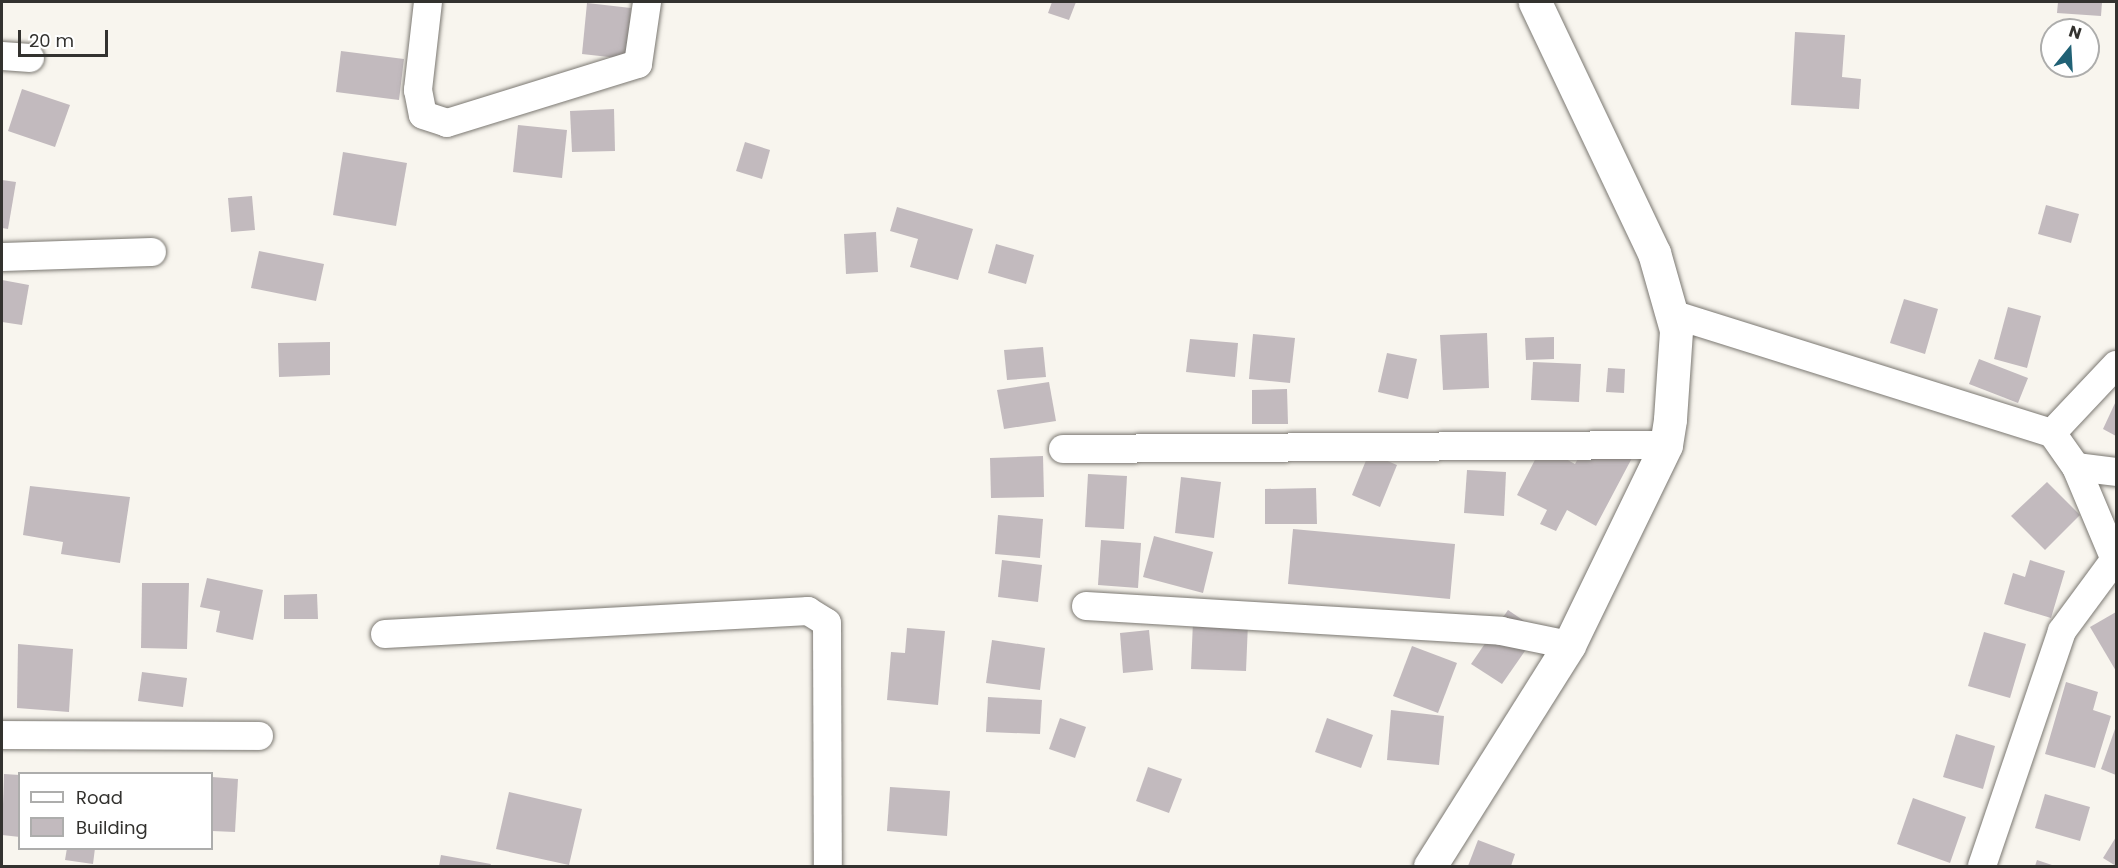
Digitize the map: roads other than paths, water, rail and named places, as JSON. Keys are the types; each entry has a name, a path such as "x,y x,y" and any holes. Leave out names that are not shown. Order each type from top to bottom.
{"street":[{"path":"428,2 418,90 423,115 447,123 638,64 647,2"},
{"path":"1430,867 1569,645 1666,445 1676,330 1654,253 1535,2"},
{"path":"2,56 30,58"},
{"path":"2,257 152,252"},
{"path":"1672,314 2052,433 2076,468 2116,560 2062,631 1982,867"},
{"path":"2052,433 2116,365"},
{"path":"1063,449 1666,445"},
{"path":"2076,468 2116,472"},
{"path":"1086,606 1501,631 1569,645"},
{"path":"386,634 808,611 827,623 828,867"},
{"path":"2,735 259,736"}]}
